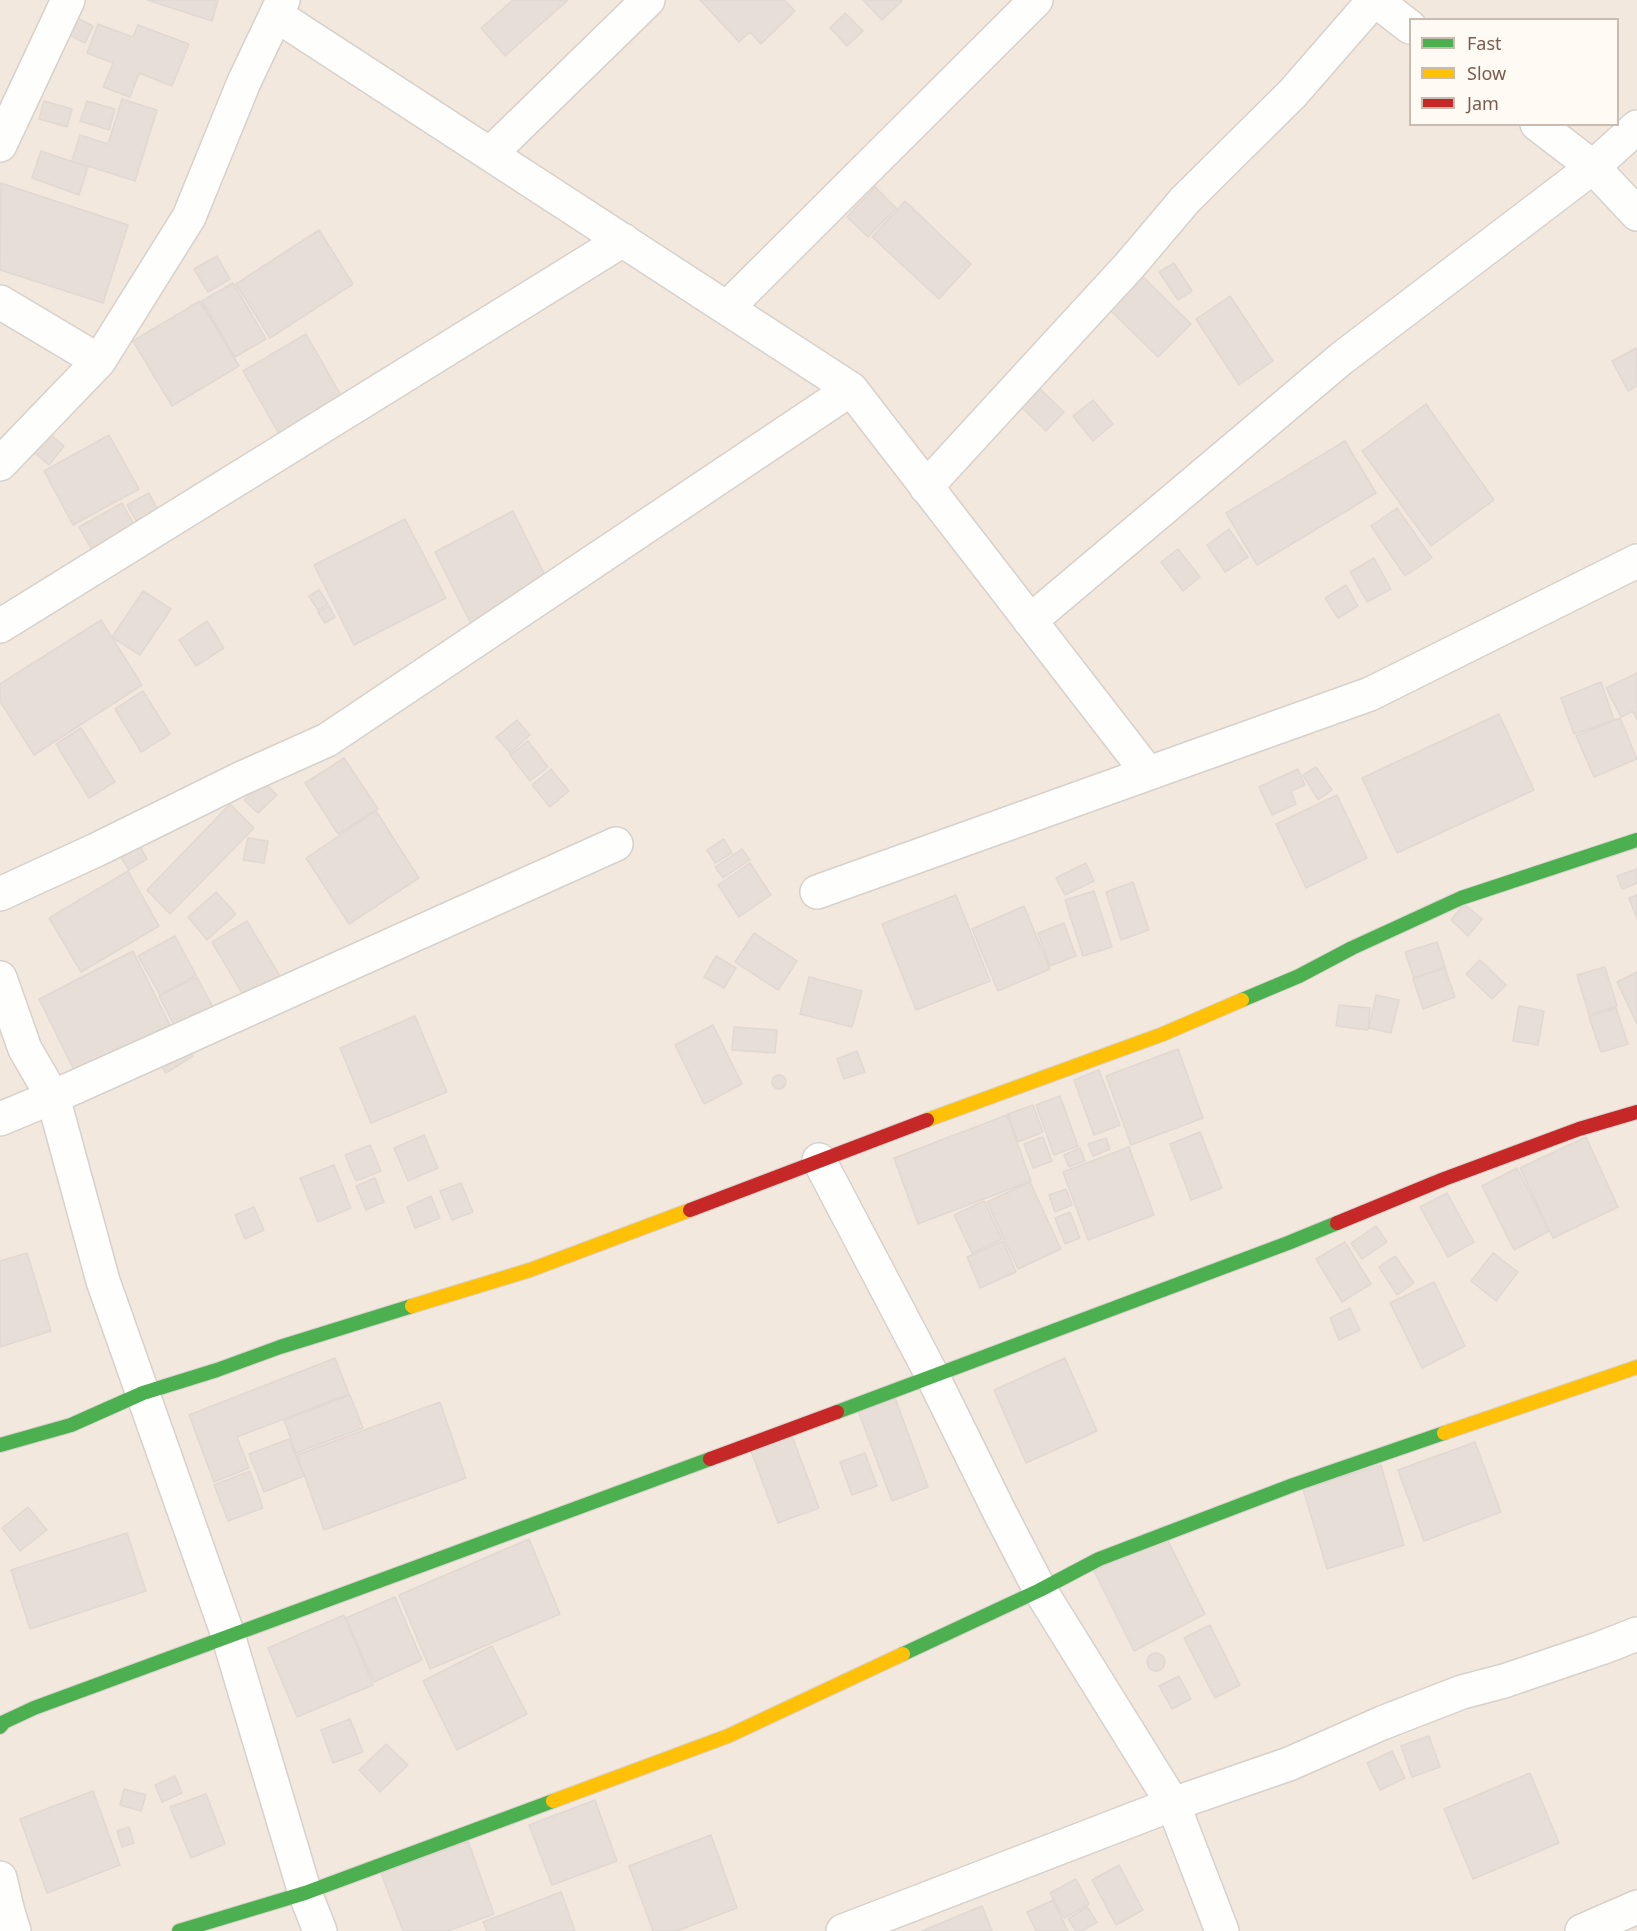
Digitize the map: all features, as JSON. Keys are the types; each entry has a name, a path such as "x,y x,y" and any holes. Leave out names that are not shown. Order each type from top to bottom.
{"street":[{"path":"0,145 68,0"},
{"path":"490,154 648,0"},
{"path":"727,308 1036,0"},
{"path":"926,487 1142,252 1185,200 1293,93 1374,0 1409,26"},
{"path":"0,464 99,361 189,217 244,82 280,7 490,154 851,389 1148,773"},
{"path":"1541,126 1593,167 1637,214"},
{"path":"1030,621 1342,358 1593,167 1637,127"},
{"path":"0,626 623,240"},
{"path":"0,302 99,361"},
{"path":"0,894 327,740 851,389"},
{"path":"817,892 1370,694 1637,561"},
{"path":"0,1445 71,1425 143,1393 280,1347 530,1270 895,1131 1163,1034 1299,975 1461,898 1637,840"},
{"path":"0,1119 616,844"},
{"path":"0,978 25,1049 53,1097 103,1281 228,1635 305,1893 320,1931"},
{"path":"0,1727 4,1722 34,1708 228,1635 933,1377 1288,1243 1444,1179 1579,1130 1637,1112"},
{"path":"819,1160 933,1377 1040,1590 1173,1804 1222,1931"},
{"path":"179,1931 305,1893 728,1736 1040,1590 1099,1559 1293,1485 1637,1366"},
{"path":"843,1931 1173,1804 1288,1764 1382,1723 1462,1692 1504,1681 1637,1634"},
{"path":"0,1878 14,1931"},
{"path":"1582,1931 1637,1907"}],"shaded area":[{"path":"0,0 1637,0 1637,1931 0,1931"}],"building":[{"path":"147,0 218,0 212,21"},
{"path":"513,0 568,0 505,56 481,28"},
{"path":"700,0 784,0 795,11 761,44 750,32 739,42"},
{"path":"863,0 901,0 902,1 882,20"},
{"path":"845,13 863,31 847,46 830,28"},
{"path":"77,18 93,26 85,43 69,35"},
{"path":"98,24 133,37 138,25 189,44 172,86 139,73 130,97 103,87 113,63 87,53"},
{"path":"122,99 157,110 135,181 72,161 80,135 108,144"},
{"path":"44,101 72,109 67,127 39,119"},
{"path":"87,101 115,109 109,130 80,121"},
{"path":"41,151 88,167 79,195 32,178"},
{"path":"1,183 128,225 103,303 0,270"},
{"path":"875,187 896,208 868,237 847,217"},
{"path":"905,201 971,264 939,299 872,237"},
{"path":"319,230 353,284 270,338 236,284"},
{"path":"217,256 230,279 208,292 194,269"},
{"path":"1174,263 1192,291 1178,300 1159,272"},
{"path":"1137,271 1191,324 1158,357 1104,304"},
{"path":"233,283 266,339 235,357 202,301"},
{"path":"1230,296 1273,361 1239,385 1196,319"},
{"path":"200,301 239,366 172,406 133,341"},
{"path":"306,334 346,404 283,441 243,371"},
{"path":"1636,348 1637,386 1628,391 1612,361"},
{"path":"1039,388 1064,412 1046,431 1021,407"},
{"path":"1093,400 1113,424 1093,441 1073,416"},
{"path":"1426,404 1494,500 1431,546 1362,451"},
{"path":"46,431 64,446 49,465 30,449"},
{"path":"109,435 139,489 73,525 44,471"},
{"path":"1345,441 1376,493 1257,565 1226,513"},
{"path":"149,493 158,510 137,522 127,505"},
{"path":"122,503 136,528 93,552 79,527"},
{"path":"1397,508 1432,558 1405,576 1371,526"},
{"path":"513,511 553,591 475,632 435,552"},
{"path":"405,519 446,598 354,645 314,565"},
{"path":"1229,529 1248,557 1225,572 1207,545"},
{"path":"1178,549 1200,577 1183,591 1161,562"},
{"path":"1374,558 1391,589 1367,602 1350,572"},
{"path":"1346,585 1358,606 1338,618 1325,598"},
{"path":"319,590 328,604 318,610 309,596"},
{"path":"143,591 171,609 140,655 112,637"},
{"path":"329,606 335,617 325,623 318,612"},
{"path":"101,620 142,685 34,755 0,701 0,684"},
{"path":"207,621 224,648 196,666 179,640"},
{"path":"1637,673 1637,720 1633,711 1621,717 1606,688"},
{"path":"1601,682 1614,720 1574,734 1561,698"},
{"path":"143,691 170,734 141,752 115,709"},
{"path":"1499,714 1534,790 1397,853 1362,778"},
{"path":"1620,718 1637,759 1594,777 1576,736"},
{"path":"517,720 530,735 510,753 496,737"},
{"path":"81,728 115,782 89,798 56,744"},
{"path":"528,741 548,767 530,781 510,755"},
{"path":"344,758 378,809 338,834 305,783"},
{"path":"1316,767 1332,790 1318,800 1303,775"},
{"path":"551,769 569,791 550,807 532,785"},
{"path":"1298,769 1305,785 1291,791 1296,804 1272,815 1259,787"},
{"path":"263,781 277,795 258,813 244,800"},
{"path":"1337,795 1367,858 1306,888 1276,824"},
{"path":"230,804 254,828 170,914 147,890"},
{"path":"376,811 419,878 349,924 306,858"},
{"path":"248,838 268,841 264,863 243,860"},
{"path":"724,839 732,853 715,863 707,850"},
{"path":"136,840 147,859 129,870 118,853"},
{"path":"742,849 750,860 723,878 715,867"},
{"path":"750,863 771,895 739,917 718,885"},
{"path":"1086,863 1094,881 1065,895 1056,878"},
{"path":"1637,869 1637,883 1622,889 1617,876"},
{"path":"128,871 159,926 81,972 49,918"},
{"path":"1133,882 1149,930 1121,940 1106,892"},
{"path":"1094,891 1112,947 1083,956 1065,900"},
{"path":"216,892 236,914 207,940 188,917"},
{"path":"956,895 990,981 916,1010 882,924"},
{"path":"1637,895 1637,919 1629,898"},
{"path":"1464,904 1482,919 1468,936 1451,920"},
{"path":"1024,906 1050,969 998,991 972,929"},
{"path":"247,921 284,983 249,1005 212,942"},
{"path":"1064,923 1076,956 1050,966 1038,933"},
{"path":"754,933 797,961 778,990 735,962"},
{"path":"175,936 196,975 160,995 138,956"},
{"path":"1437,942 1445,967 1414,978 1405,952"},
{"path":"133,951 170,1025 76,1074 39,999"},
{"path":"716,956 736,968 724,988 704,977"},
{"path":"1480,960 1506,985 1492,999 1466,974"},
{"path":"1605,967 1617,1006 1589,1015 1577,975"},
{"path":"1445,968 1455,997 1423,1009 1413,979"},
{"path":"1637,972 1637,1024 1617,982"},
{"path":"197,977 214,1009 176,1029 159,996"},
{"path":"809,977 862,991 852,1027 800,1014"},
{"path":"1376,995 1399,1000 1391,1033 1369,1028"},
{"path":"1339,1005 1370,1008 1368,1030 1336,1026"},
{"path":"1519,1006 1544,1011 1538,1045 1513,1041"},
{"path":"1616,1008 1628,1044 1601,1052 1589,1017"},
{"path":"415,1016 447,1092 371,1123 340,1048"},
{"path":"713,1025 742,1084 704,1104 675,1045"},
{"path":"734,1027 777,1030 775,1053 732,1050"},
{"path":"185,1043 193,1056 166,1073 158,1061"},
{"path":"1178,1049 1203,1118 1131,1145 1106,1076"},
{"path":"857,1051 865,1072 844,1079 837,1059"},
{"path":"1099,1070 1120,1125 1094,1135 1074,1080"},
{"path":"779,1075 784,1077 786,1082 784,1087 779,1089 774,1087 772,1082 774,1077"},
{"path":"1060,1096 1078,1146 1054,1155 1036,1105"},
{"path":"1033,1105 1043,1132 1018,1142 1008,1114"},
{"path":"1007,1115 1031,1181 918,1224 894,1158"},
{"path":"1200,1132 1222,1188 1191,1200 1170,1144"},
{"path":"424,1135 438,1168 408,1181 394,1148"},
{"path":"1043,1137 1052,1161 1033,1168 1024,1144"},
{"path":"1586,1137 1618,1207 1553,1238 1520,1168"},
{"path":"1106,1138 1110,1149 1093,1156 1088,1144"},
{"path":"370,1145 381,1171 356,1181 345,1155"},
{"path":"1129,1147 1154,1215 1088,1240 1063,1172"},
{"path":"1080,1148 1085,1161 1069,1167 1064,1155"},
{"path":"334,1165 351,1208 318,1222 300,1178"},
{"path":"1517,1168 1549,1231 1514,1250 1482,1186"},
{"path":"375,1178 384,1202 366,1210 356,1186"},
{"path":"1030,1182 1061,1249 1018,1269 987,1202"},
{"path":"461,1183 473,1212 452,1220 440,1191"},
{"path":"1066,1189 1072,1205 1055,1212 1049,1195"},
{"path":"1447,1193 1474,1242 1448,1257 1420,1207"},
{"path":"431,1196 440,1218 415,1228 407,1207"},
{"path":"984,1201 1002,1239 972,1253 954,1215"},
{"path":"254,1207 264,1230 245,1239 235,1215"},
{"path":"1070,1212 1080,1238 1065,1244 1055,1218"},
{"path":"1376,1226 1387,1242 1362,1259 1351,1243"},
{"path":"1003,1241 1016,1272 980,1288 967,1257"},
{"path":"1345,1242 1371,1284 1342,1302 1316,1259"},
{"path":"27,1253 51,1331 0,1347 0,1261"},
{"path":"1493,1253 1518,1272 1496,1301 1471,1281"},
{"path":"1395,1256 1414,1283 1397,1295 1379,1267"},
{"path":"1434,1282 1465,1346 1422,1368 1390,1303"},
{"path":"1350,1308 1360,1330 1339,1340 1330,1318"},
{"path":"335,1358 349,1394 237,1437 249,1468 214,1482 189,1415"},
{"path":"1065,1358 1097,1431 1026,1463 994,1390"},
{"path":"350,1395 363,1428 296,1453 284,1420"},
{"path":"895,1398 928,1487 892,1501 858,1411"},
{"path":"440,1402 466,1478 324,1530 297,1455"},
{"path":"790,1431 819,1508 778,1523 749,1446"},
{"path":"289,1439 304,1476 264,1492 249,1454"},
{"path":"1475,1442 1501,1512 1424,1541 1398,1470"},
{"path":"865,1453 877,1486 852,1495 840,1462"},
{"path":"1381,1465 1404,1545 1327,1569 1303,1489"},
{"path":"250,1471 263,1508 228,1521 214,1485"},
{"path":"28,1507 47,1530 20,1551 2,1528"},
{"path":"127,1533 146,1591 30,1629 11,1570"},
{"path":"1165,1535 1205,1614 1134,1651 1094,1571"},
{"path":"529,1539 560,1614 430,1669 399,1595"},
{"path":"395,1597 422,1660 374,1682 346,1618"},
{"path":"344,1615 373,1685 297,1717 268,1648"},
{"path":"1210,1625 1240,1685 1215,1698 1184,1638"},
{"path":"492,1646 527,1714 457,1750 423,1681"},
{"path":"1156,1653 1162,1656 1165,1662 1162,1668 1156,1671 1150,1668 1147,1662 1150,1656"},
{"path":"1179,1676 1191,1699 1172,1709 1159,1686"},
{"path":"350,1719 363,1752 333,1763 321,1730"},
{"path":"1429,1736 1440,1767 1412,1777 1401,1746"},
{"path":"386,1744 408,1765 380,1792 359,1770"},
{"path":"1392,1751 1405,1778 1380,1790 1367,1763"},
{"path":"1530,1773 1559,1843 1473,1879 1444,1809"},
{"path":"175,1776 182,1793 162,1802 155,1785"},
{"path":"124,1789 146,1795 141,1811 120,1805"},
{"path":"93,1791 120,1865 47,1893 20,1819"},
{"path":"206,1794 225,1844 191,1858 170,1807"},
{"path":"595,1800 617,1861 552,1885 529,1825"},
{"path":"129,1827 134,1843 122,1847 117,1831"},
{"path":"711,1835 737,1908 677,1931 653,1931 629,1866"},
{"path":"468,1841 494,1914 448,1931 403,1931 381,1873"},
{"path":"1119,1865 1143,1910 1116,1925 1092,1880"},
{"path":"1076,1879 1089,1904 1064,1918 1050,1893"},
{"path":"561,1892 575,1931 487,1931 483,1922"},
{"path":"1053,1900 1068,1931 1036,1931 1027,1912"},
{"path":"982,1906 992,1931 922,1931"},
{"path":"1087,1907 1097,1922 1082,1931 1076,1931 1068,1919"}],"traffic: fast":[{"path":"1242,1000 1299,976 1352,948 1461,898 1637,840"},
{"path":"837,1412 1337,1223"},
{"path":"0,1445 71,1425 143,1393 412,1306"},
{"path":"903,1654 1040,1590 1099,1559 1293,1485 1444,1433"},
{"path":"0,1727 4,1722 34,1708 710,1459"},
{"path":"179,1931 305,1893 553,1801"}],"traffic: slow":[{"path":"927,1120 1163,1034 1242,1000"},
{"path":"412,1306 530,1270 690,1210"},
{"path":"1444,1433 1637,1367"},
{"path":"553,1801 728,1736 903,1654"}],"traffic: jam":[{"path":"1337,1223 1444,1179 1579,1129 1637,1112"},
{"path":"690,1210 927,1120"},
{"path":"710,1459 837,1412"}]}
